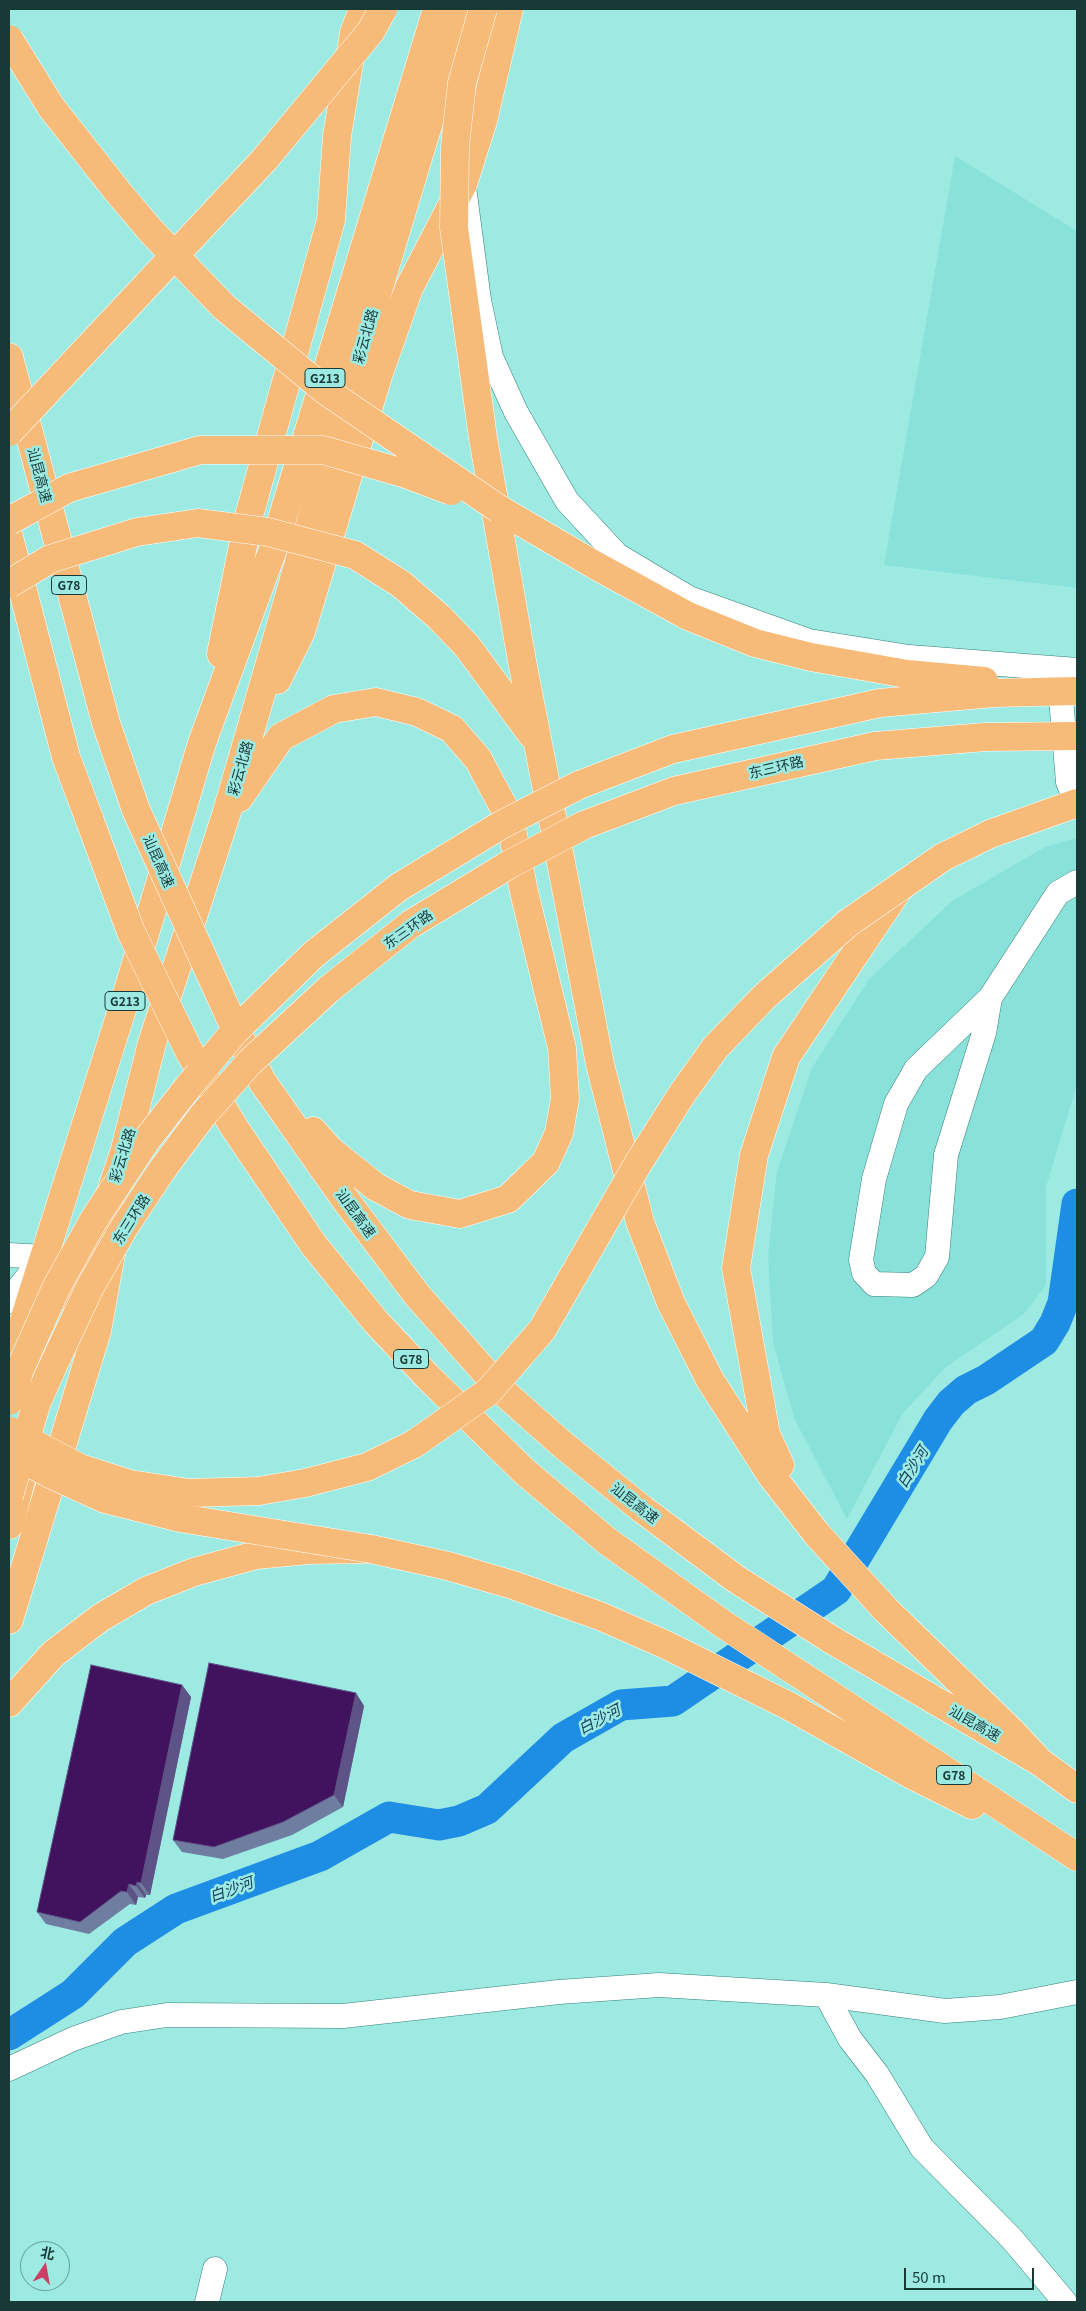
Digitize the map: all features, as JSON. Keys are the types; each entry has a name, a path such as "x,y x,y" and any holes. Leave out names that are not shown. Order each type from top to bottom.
{"highway":[{"path":"202,744 250,516 331,220 337,136 354,33 363,9"},
{"path":"9,432 265,159 371,31 384,9"},
{"name":"彩云北路","path":"9,1368 126,997 202,744 272,552 437,9"},
{"name":"彩云北路","path":"9,1525 52,1369 125,1149 152,1043 226,816 364,336 463,9"},
{"path":"483,9 462,83 455,146 454,228 485,448 537,742 600,1064 640,1222 671,1303 710,1380 771,1475 806,1521 873,1596 932,1657 1012,1732 1040,1762"},
{"path":"250,732 301,632 378,376 409,288 463,184 483,121 509,9"},
{"path":"9,39 51,107 118,192 151,231 224,307 326,391 499,509 592,564 688,616 755,643 811,657 907,674 1077,690"},
{"name":"汕昆高速","path":"9,357 106,723 136,810 233,1024 262,1081 344,1198 417,1295 501,1390 563,1445 642,1509 736,1579 870,1662 1040,1762 1077,1789"},
{"path":"9,521 69,488 200,450 323,450 404,473 499,509"},
{"path":"9,584 50,559 137,532 198,523 268,532 355,555 400,584 439,616 467,646 537,742"},
{"name":"G78","path":"9,537 66,757 131,932 189,1051 234,1127 313,1244 376,1322 428,1377 525,1472 607,1541 699,1606 1077,1858"},
{"path":"9,1401 20,1369 56,1288 93,1220 145,1142 236,1030 314,954 400,887 501,825 579,784 674,749 880,703 994,693 1077,690"},
{"path":"226,816 281,737 334,709 376,702 417,712 452,729 478,759 510,819 524,892 562,1048 565,1099 559,1133 546,1162 508,1199 460,1214 410,1204 376,1187 331,1151 253,1064"},
{"name":"东三环路","path":"9,1496 36,1402 56,1359 90,1287 125,1226 162,1170 203,1115 250,1062 328,989 411,924 510,864 584,825 674,791 875,746 985,737 1077,736"},
{"path":"9,1431 80,1468 130,1484 189,1493 259,1491 306,1483 367,1467 414,1444 488,1392 542,1330 639,1162 682,1094 715,1048 764,997 848,923 944,857 990,834 1077,803"},
{"path":"806,1521 766,1434 736,1268 754,1156 786,1058 901,886"},
{"path":"9,1620 97,1331 114,1234 125,1149"},
{"path":"9,1452 50,1474 105,1499 180,1518 371,1549 448,1566 512,1584 600,1616 664,1644 789,1706 912,1775 1077,1858"},
{"path":"9,1703 53,1654 100,1618 146,1591 194,1572 256,1555 308,1550 371,1549"}],"street":[{"path":"463,184 479,300 492,357 516,412 567,501 617,555 689,598 809,641 910,657 1068,670 1068,782 1077,803"},
{"path":"990,998 984,1033 946,1155 937,1257 926,1276 914,1285 874,1284 864,1273 861,1260 874,1179 896,1104 916,1069 990,998 1058,893 1077,882"},
{"path":"9,1255 44,1257"},
{"name":"G213","path":"9,1301 44,1257"},
{"path":"9,2068 73,2039 121,2022 168,2015 343,2016 559,1992 659,1985 826,1995 944,2011 1000,2007 1077,1992"},
{"path":"826,1995 850,2039 877,2074 922,2148 1012,2239 1065,2302"},
{"path":"207,2302 215,2270"}],"shaded area":[{"path":"955,156 1077,231 1077,588 884,565"},
{"path":"1077,838 1077,1084 1046,1187 1046,1285 1024,1314 946,1367 903,1413 847,1519 794,1418 773,1342 768,1256 777,1171 812,1068 869,979 952,901 1045,847"}],"building":[{"path":"209,1663 356,1693 334,1795 283,1822 214,1847 173,1840"},
{"path":"91,1665 182,1685 141,1883 137,1882 136,1886 129,1884 127,1892 121,1891 80,1922 37,1912"}],"waterway":[{"name":"白沙河","path":"9,2035 73,1994 125,1942 176,1909 320,1856 389,1817 439,1825 459,1821 487,1809 563,1738 621,1705 673,1701 836,1590 938,1420 951,1403 966,1390 986,1380 1044,1341 1055,1323 1063,1303 1077,1204"}]}
